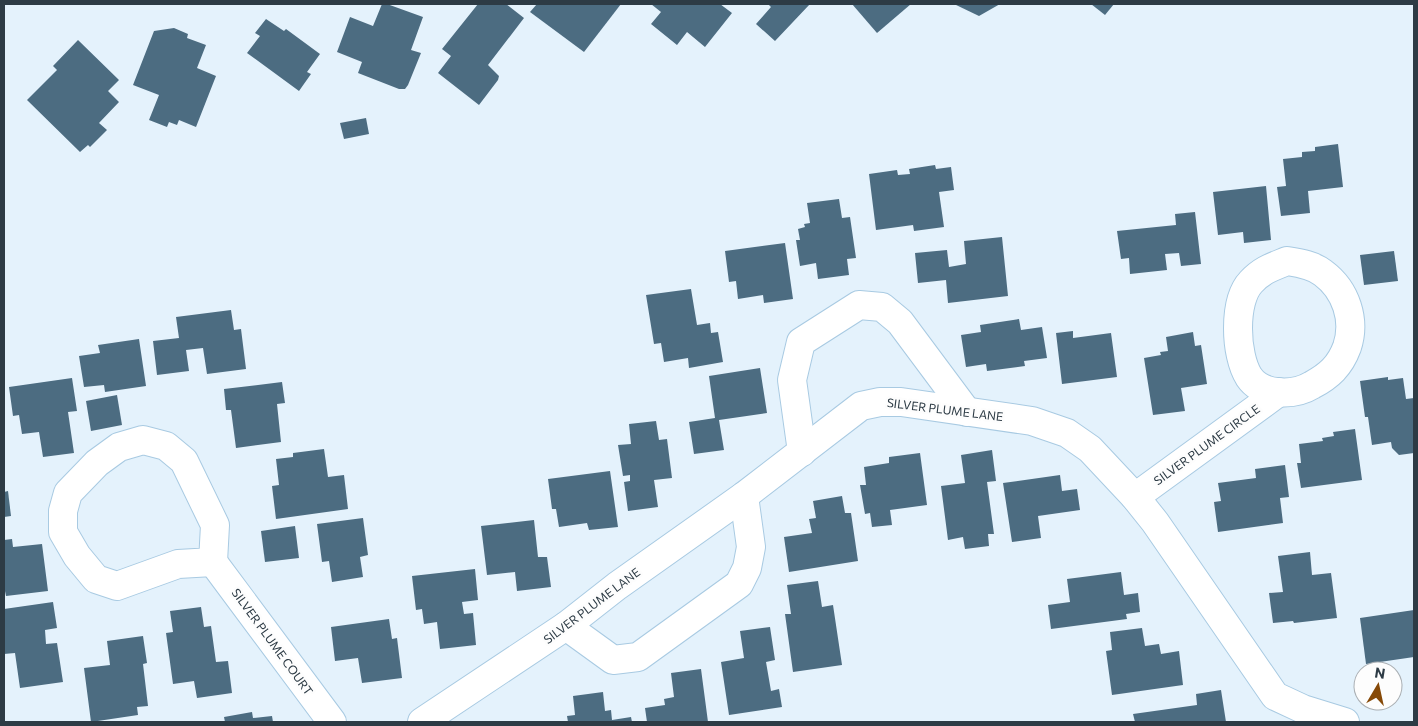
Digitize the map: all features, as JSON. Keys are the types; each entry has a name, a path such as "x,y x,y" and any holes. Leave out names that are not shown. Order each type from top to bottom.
{"street":[{"name":"SILVER PLUME CIRCLE","path":"1135,497 1280,392 1306,389 1324,379 1337,368 1348,344 1350,311 1336,285 1322,272 1305,264 1287,261 1265,269 1250,283 1242,300 1238,319 1238,337 1242,359 1249,377 1260,387 1280,392"},
{"path":"802,452 792,380 801,342 860,305 882,307 900,322 967,412"},
{"name":"SILVER PLUME LANE","path":"422,722 566,626 617,586 744,496 861,406 880,402 901,402 1032,421 1067,432 1090,449 1135,497 1155,522 1275,696 1303,709 1345,722"},
{"path":"143,440 166,446 184,461 215,525 213,562 178,564 116,586 96,579 77,556 64,532 63,511 68,493 97,463 119,446 143,440"},
{"path":"566,626 613,660 638,657 740,584 747,568 751,547 744,496"},
{"name":"SILVER PLUME COURT","path":"213,562 332,722"}],"building":[{"path":"382,4 387,4 423,17 411,50 421,53 405,89 399,89 358,73 362,62 337,52 350,17 373,26"},
{"path":"478,4 506,4 524,18 488,65 499,76 479,105 438,73 451,56 442,49"},
{"path":"537,4 621,4 584,52 530,12"},
{"path":"651,4 720,4 732,13 705,47 687,32 677,45 651,24 661,12"},
{"path":"768,4 810,4 775,41 756,24 771,7"},
{"path":"852,4 911,4 877,33"},
{"path":"954,4 1000,4 979,16"},
{"path":"1091,4 1114,4 1105,15"},
{"path":"266,19 284,31 286,29 320,54 307,72 311,74 299,91 247,53 260,36 255,33"},
{"path":"174,28 188,34 187,38 206,45 197,68 216,76 196,127 179,120 177,125 169,122 167,127 149,120 159,95 133,85 154,31"},
{"path":"78,40 119,80 108,91 119,102 99,123 107,130 90,147 88,145 80,152 27,100 57,70 53,66"},
{"path":"366,118 369,134 344,139 340,123"},
{"path":"1338,144 1343,187 1308,191 1310,213 1281,216 1277,187 1286,186 1283,159 1302,157 1302,152 1315,151 1315,147"},
{"path":"935,165 936,169 951,167 954,190 939,192 944,227 914,231 913,225 876,230 869,174 897,170 898,175 910,174 909,169"},
{"path":"1266,186 1271,240 1244,243 1243,232 1218,235 1213,192"},
{"path":"839,199 842,218 850,217 856,258 847,259 849,275 818,279 816,263 800,266 796,240 800,240 798,229 805,227 804,224 810,223 807,203"},
{"path":"1195,212 1201,264 1181,266 1179,253 1165,254 1167,270 1130,274 1129,258 1121,259 1117,231 1176,225 1175,214"},
{"path":"1002,237 1008,296 948,303 946,280 918,283 915,253 947,250 949,267 966,264 964,241"},
{"path":"785,243 793,299 764,303 763,295 738,299 736,281 729,282 725,251"},
{"path":"1394,251 1398,281 1364,285 1360,255"},
{"path":"691,289 697,325 710,323 711,333 718,332 723,362 689,368 688,358 664,362 661,343 654,344 646,295"},
{"path":"231,310 234,330 241,329 246,369 207,374 203,348 186,350 189,371 157,375 153,341 179,338 176,317"},
{"path":"1019,319 1021,330 1042,327 1047,358 1024,361 1025,366 987,371 986,364 966,367 961,335 981,332 980,325"},
{"path":"1073,331 1073,338 1111,333 1117,377 1062,384 1056,333"},
{"path":"1193,332 1195,346 1201,345 1207,384 1181,388 1185,411 1153,415 1144,358 1161,355 1160,352 1168,351 1166,337"},
{"path":"139,339 146,386 105,392 104,385 84,387 79,356 100,353 98,345"},
{"path":"760,368 767,413 719,420 724,450 694,454 689,422 715,418 709,376"},
{"path":"1388,377 1388,380 1403,378 1406,399 1414,398 1414,453 1399,455 1392,448 1391,442 1372,445 1368,417 1365,417 1360,381"},
{"path":"72,378 77,411 68,412 74,453 43,457 39,432 22,434 19,415 13,416 9,387"},
{"path":"282,382 285,403 277,404 281,442 236,448 231,410 226,410 224,389"},
{"path":"117,395 122,425 91,431 86,401"},
{"path":"656,421 659,440 667,439 672,478 654,480 658,507 628,511 624,482 630,481 630,475 623,476 618,445 631,444 629,424"},
{"path":"1355,429 1362,480 1301,488 1297,463 1301,463 1299,444 1323,441 1322,438 1334,436 1333,432"},
{"path":"324,449 328,477 344,475 348,509 276,519 272,486 279,485 276,459 293,457 293,453"},
{"path":"992,450 996,481 987,482 994,534 988,534 989,546 965,549 963,537 948,540 941,486 965,483 961,455"},
{"path":"920,453 927,505 890,510 892,525 872,527 870,513 865,514 860,485 866,485 864,467 889,463 889,457"},
{"path":"1285,465 1289,497 1280,498 1283,523 1218,532 1214,502 1221,501 1218,483 1256,478 1255,469"},
{"path":"610,471 618,527 589,530 587,523 559,527 556,509 552,509 548,479"},
{"path":"1060,475 1062,491 1077,489 1080,510 1038,516 1041,538 1012,542 1003,483"},
{"path":"8,491 11,516 4,517 4,492"},
{"path":"842,496 845,513 851,513 858,561 789,572 784,537 812,533 809,519 816,518 813,501"},
{"path":"363,518 368,555 360,557 363,577 332,582 329,561 322,562 317,524"},
{"path":"534,520 538,557 547,557 551,587 517,591 515,572 487,575 481,526"},
{"path":"295,526 299,558 265,562 261,531"},
{"path":"12,539 13,547 42,544 48,591 6,596 4,586 4,540"},
{"path":"1310,552 1312,575 1331,573 1337,618 1294,623 1293,621 1273,623 1269,593 1283,592 1278,556"},
{"path":"475,569 478,600 462,602 464,614 473,613 476,645 440,649 437,622 424,624 422,609 416,610 412,576"},
{"path":"1121,572 1124,595 1138,593 1140,612 1126,614 1127,619 1051,629 1048,605 1070,602 1067,579"},
{"path":"818,581 822,607 833,605 842,665 793,672 785,614 791,614 787,585"},
{"path":"53,602 57,628 45,630 46,644 57,643 63,682 20,688 15,653 4,654 4,609"},
{"path":"201,607 204,627 211,626 216,662 228,661 232,693 197,698 194,681 173,684 166,633 173,632 170,611"},
{"path":"1414,610 1414,657 1387,661 1366,661 1360,618"},
{"path":"389,619 392,639 397,638 402,678 362,683 358,658 335,661 331,627"},
{"path":"770,627 775,660 766,662 771,691 779,689 782,707 729,715 721,662 744,658 740,631"},
{"path":"1142,628 1145,646 1159,644 1161,654 1179,651 1183,685 1112,695 1106,651 1112,650 1110,632"},
{"path":"143,636 147,663 143,664 148,706 137,707 138,715 91,722 84,668 110,665 107,641"},
{"path":"701,669 708,722 647,722 645,708 665,705 664,699 674,697 671,673"},
{"path":"1221,690 1226,722 1135,722 1133,714 1197,705 1196,694"},
{"path":"603,692 605,711 611,710 612,720 631,717 632,722 568,722 567,716 575,715 573,696"},
{"path":"252,712 253,718 272,716 273,722 225,722 224,717"}]}
